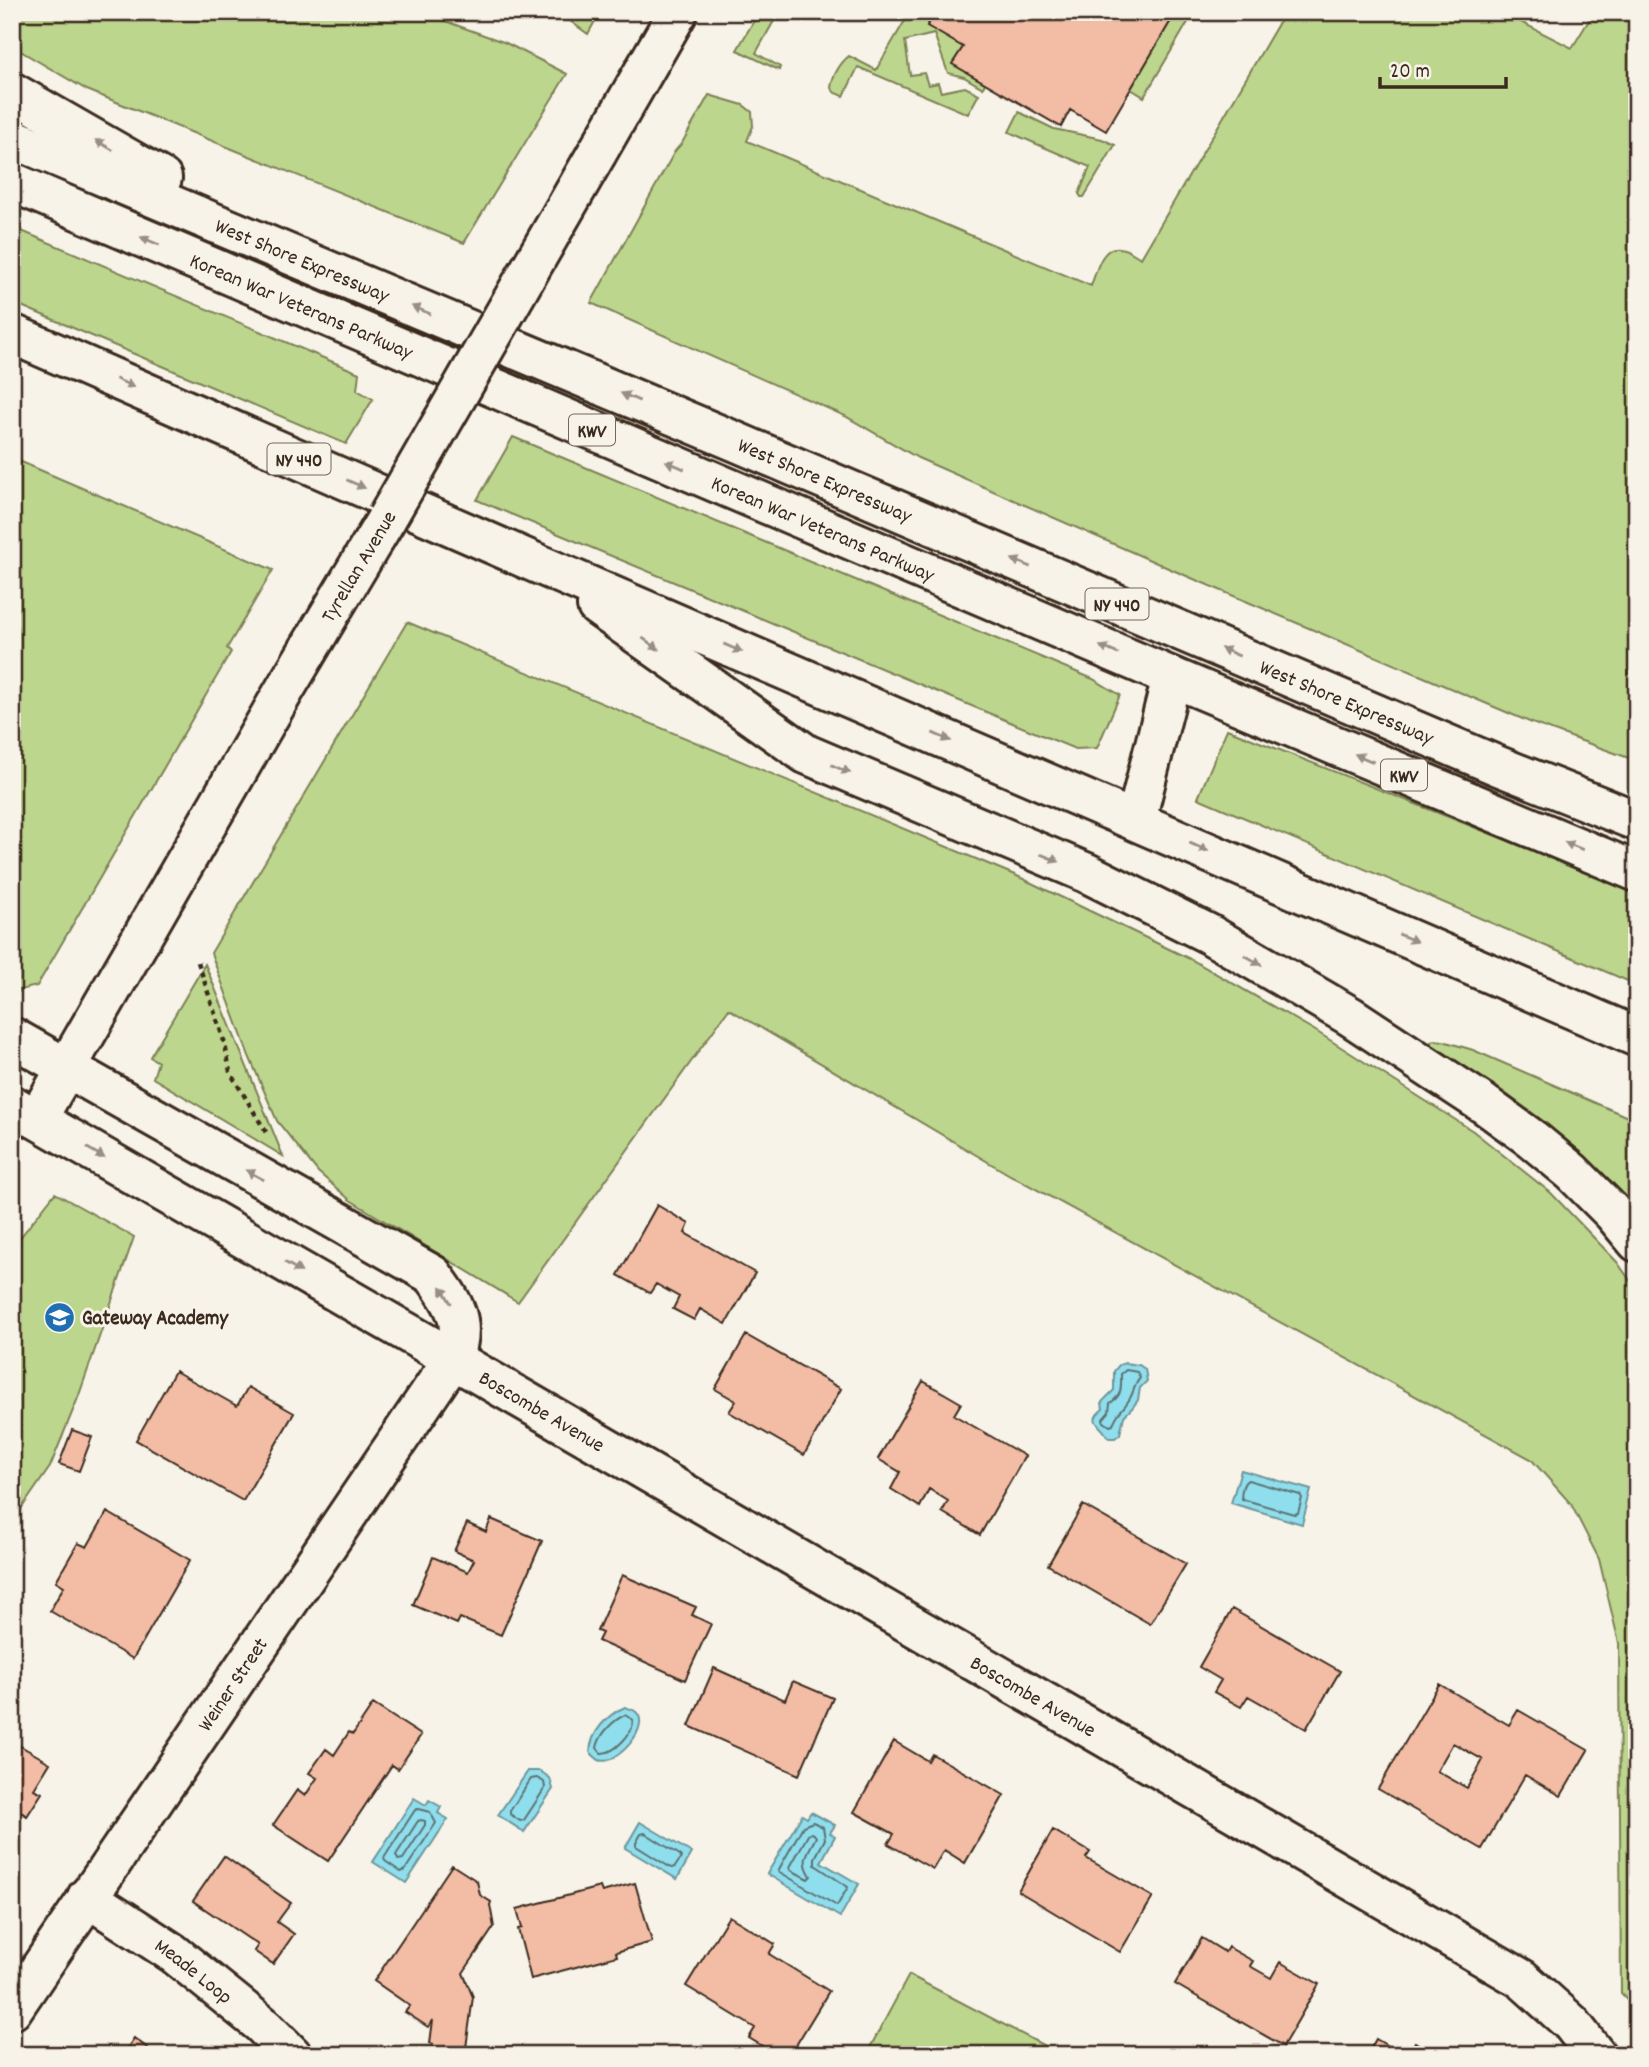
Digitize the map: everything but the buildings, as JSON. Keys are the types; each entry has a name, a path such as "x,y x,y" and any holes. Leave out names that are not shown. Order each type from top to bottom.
{"main road":[{"name":"Tyrellan Avenue","path":"24,1112 66,1068 678,12"},
{"path":"12,92 312,264"},
{"name":"West Shore Expressway","path":"12,138 1496,765 1637,821"},
{"name":"Korean War Veterans Parkway","path":"12,182 1172,677 1637,872"},
{"name":"NY 440","path":"12,334 536,563 1637,1037"},
{"path":"12,342 63,355"},
{"path":"536,563 806,754 1087,873 1209,934 1350,1016 1474,1097 1532,1139 1572,1172 1613,1213 1637,1242"},
{"path":"1136,820 1172,677"},
{"path":"12,1037 433,1275 449,1297 460,1325 460,1342 453,1359"},
{"name":"Boscombe Avenue","path":"24,1112 1522,1979 1571,2023 1596,2055"},
{"name":"Weiner Street","path":"12,2010 453,1359"},
{"name":"Meade Loop","path":"87,1897 173,1953 261,2024 292,2055"}],"path":[{"path":"198,962 225,1044 230,1072 267,1135"}],"green space":[{"path":"12,12 420,12 506,43 567,74 464,243 87,90 12,46"},
{"path":"565,12 600,12 588,34 563,16"},
{"path":"759,12 779,12 756,53 780,67 779,70 737,50"},
{"path":"910,12 935,12 927,26 963,47 953,64 985,83 983,88 964,77 948,73 934,34 905,41 910,75 924,73 928,85 938,83 941,92 965,87 979,94 968,114 858,67 844,96 835,93 831,88 837,70 849,56 876,70"},
{"path":"1176,12 1194,12 1144,97 1131,89"},
{"path":"1285,12 1501,12 1572,48 1594,12 1637,12 1637,761 1532,723 1175,571 918,458 845,416 591,303 709,95 743,105 752,112 753,126 747,141 1091,286 1100,261 1108,251 1114,248 1123,249 1141,258"},
{"path":"1019,112 1054,129 1102,139 1115,145 1084,197 1079,194 1090,167 1009,132"},
{"path":"12,227 359,373 357,390 373,399 346,444 12,302"},
{"path":"513,437 1093,679 1120,695 1097,748 1075,749 477,500"},
{"path":"12,458 273,570 227,648 231,652 37,986 20,990 12,1001"},
{"path":"407,622 1017,876 1192,960 1314,1030 1473,1131 1551,1193 1617,1262 1637,1290 1637,2010 1621,1994 1619,1643 1599,1559 1571,1504 1531,1459 1010,1175 729,1009 518,1302 350,1200 318,1172 277,1121 249,1056 211,953"},
{"path":"1227,729 1637,892 1637,985 1198,798"},
{"path":"205,964 283,1156 153,1078 158,1062 150,1057"},
{"path":"1434,1040 1473,1050 1637,1121 1637,1212 1431,1047 1430,1043"},
{"name":"Gateway Academy","path":"55,1193 134,1237 78,1398 50,1467 12,1522 12,1248"},
{"path":"909,1975 1062,2055 866,2055"}],"water":[{"path":"1125,1363 1139,1365 1145,1369 1147,1381 1140,1388 1138,1400 1124,1416 1120,1434 1109,1438 1096,1422 1096,1417 1103,1409 1102,1402 1114,1390 1114,1371"},
{"path":"1241,1470 1311,1490 1302,1524 1231,1503"},
{"path":"625,1707 635,1711 640,1717 636,1735 614,1757 599,1760 590,1752 593,1738 606,1719"},
{"path":"528,1771 540,1771 550,1778 553,1789 524,1832 498,1815"},
{"path":"414,1798 426,1805 429,1800 441,1807 438,1813 448,1819 406,1883 373,1862"},
{"path":"811,1812 835,1825 830,1833 835,1836 821,1862 859,1884 840,1917 767,1874 802,1815 807,1818"},
{"path":"640,1822 692,1853 677,1879 625,1848"}],"place":[{"name":"Gateway Academy","path":"59,1317"}]}
